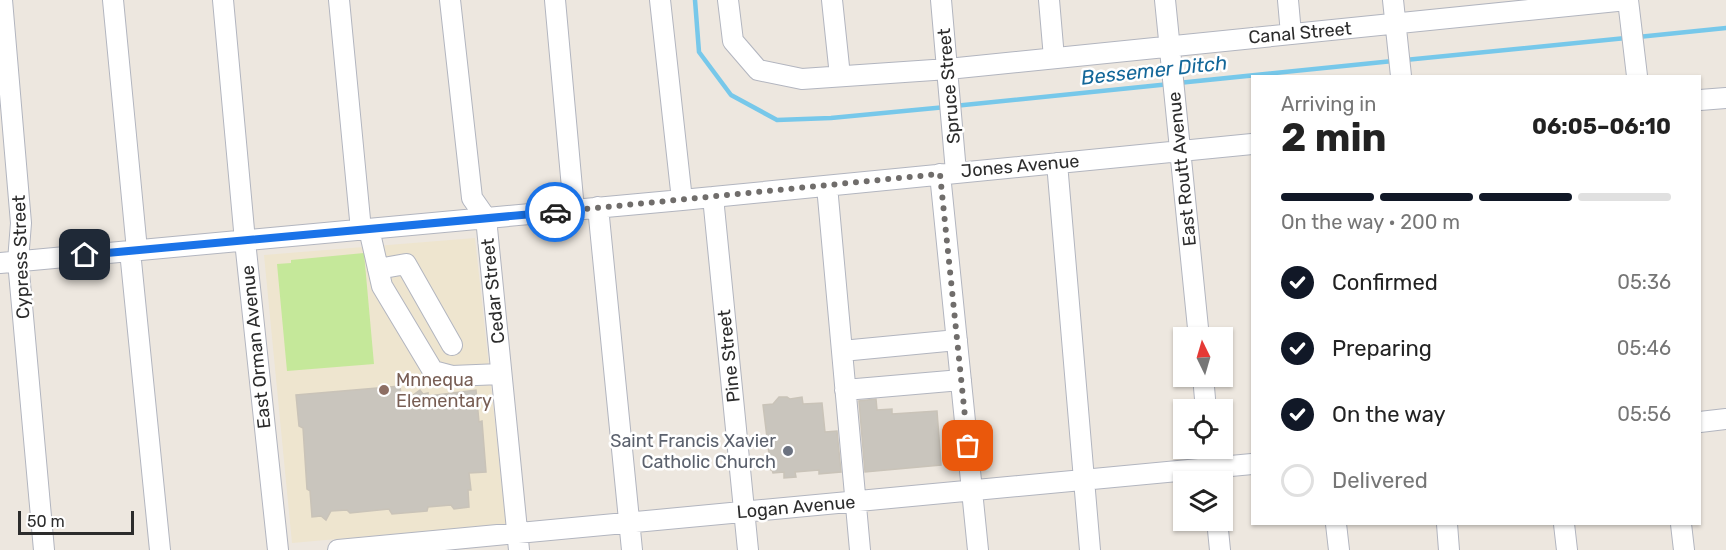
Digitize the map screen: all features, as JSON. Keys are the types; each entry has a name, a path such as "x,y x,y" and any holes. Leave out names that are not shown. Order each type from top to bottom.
{"street":[{"name":"Cypress Street","path":"2,0 21,223 9,262 44,550"},
{"path":"113,0 160,550"},
{"name":"East Orman Avenue","path":"223,0 245,241 278,550"},
{"path":"339,0 365,230 382,286 433,371 452,376 501,374"},
{"name":"Cedar Street","path":"450,0 472,198 486,218 518,542"},
{"path":"555,0 574,210"},
{"path":"660,0 682,200"},
{"name":"Canal Street","path":"728,0 733,41 758,70 802,79 948,69 1396,24 1510,6 1628,0"},
{"path":"832,0 840,76"},
{"name":"Spruce Street","path":"941,0 952,114 948,173 957,340 978,550"},
{"path":"1049,0 1054,58"},
{"name":"East Routt Avenue","path":"1165,0 1198,327"},
{"path":"1288,0 1291,34"},
{"path":"1393,0 1401,74"},
{"path":"1628,0 1637,75"},
{"path":"1701,100 1726,98"},
{"name":"Jones Avenue","path":"9,262 682,200 1251,144"},
{"path":"1057,163 1090,550"},
{"path":"827,186 860,550"},
{"name":"Pine Street","path":"713,197 748,550"},
{"path":"598,207 632,550"},
{"path":"378,269 406,264 452,345"},
{"path":"842,351 957,340"},
{"path":"845,390 961,380"},
{"path":"1701,422 1726,419"},
{"name":"Logan Avenue","path":"1227,471 1251,464"},
{"name":"Logan Avenue","path":"338,550 518,542 629,523 972,489 1084,480 1173,477"},
{"path":"1336,525 1339,550"},
{"path":"1447,525 1449,550"},
{"path":"1564,525 1567,550"},
{"path":"1681,525 1684,550"},
{"path":"1218,531 1220,550"}],"shaded area":[{"name":"Mnnequa Elementary","path":"475,238 506,524 292,543 264,255"}],"green space":[{"path":"364,253 374,364 287,371 277,264 291,263 291,260"}],"building":[{"path":"400,386 402,403 420,390 423,394 428,393 428,396 476,390 479,422 482,421 486,472 469,473 471,490 468,490 469,507 454,509 451,505 428,507 427,511 392,514 389,509 350,513 347,510 331,511 326,520 321,516 312,517 310,491 307,489 303,428 299,426 296,395"},
{"name":"Saint Francis Xavier Catholic Church","path":"779,397 790,399 802,397 803,404 822,403 825,432 837,431 841,472 819,474 819,470 795,472 796,477 784,478 784,472 773,473 763,405 773,404"},
{"path":"876,399 877,410 892,409 892,414 937,411 941,465 865,472 859,401"}],"waterway":[{"name":"Bessemer Ditch","path":"695,0 699,52 731,95 777,120 831,118 946,107"},
{"name":"Bessemer Ditch","path":"1638,37 1726,28"},
{"name":"Bessemer Ditch","path":"1405,60 1626,38"},
{"name":"Bessemer Ditch","path":"1256,75 1393,61"},
{"name":"Bessemer Ditch","path":"1178,83 1251,76"},
{"name":"Bessemer Ditch","path":"954,106 1170,84"}],"way so far":[{"path":"555,212 940,174 968,446"}],"place":[{"name":"Mnnequa Elementary","path":"384,390"},
{"name":"Saint Francis Xavier Catholic Church","path":"788,451"}],"route":[{"path":"85,255 555,212"}]}
